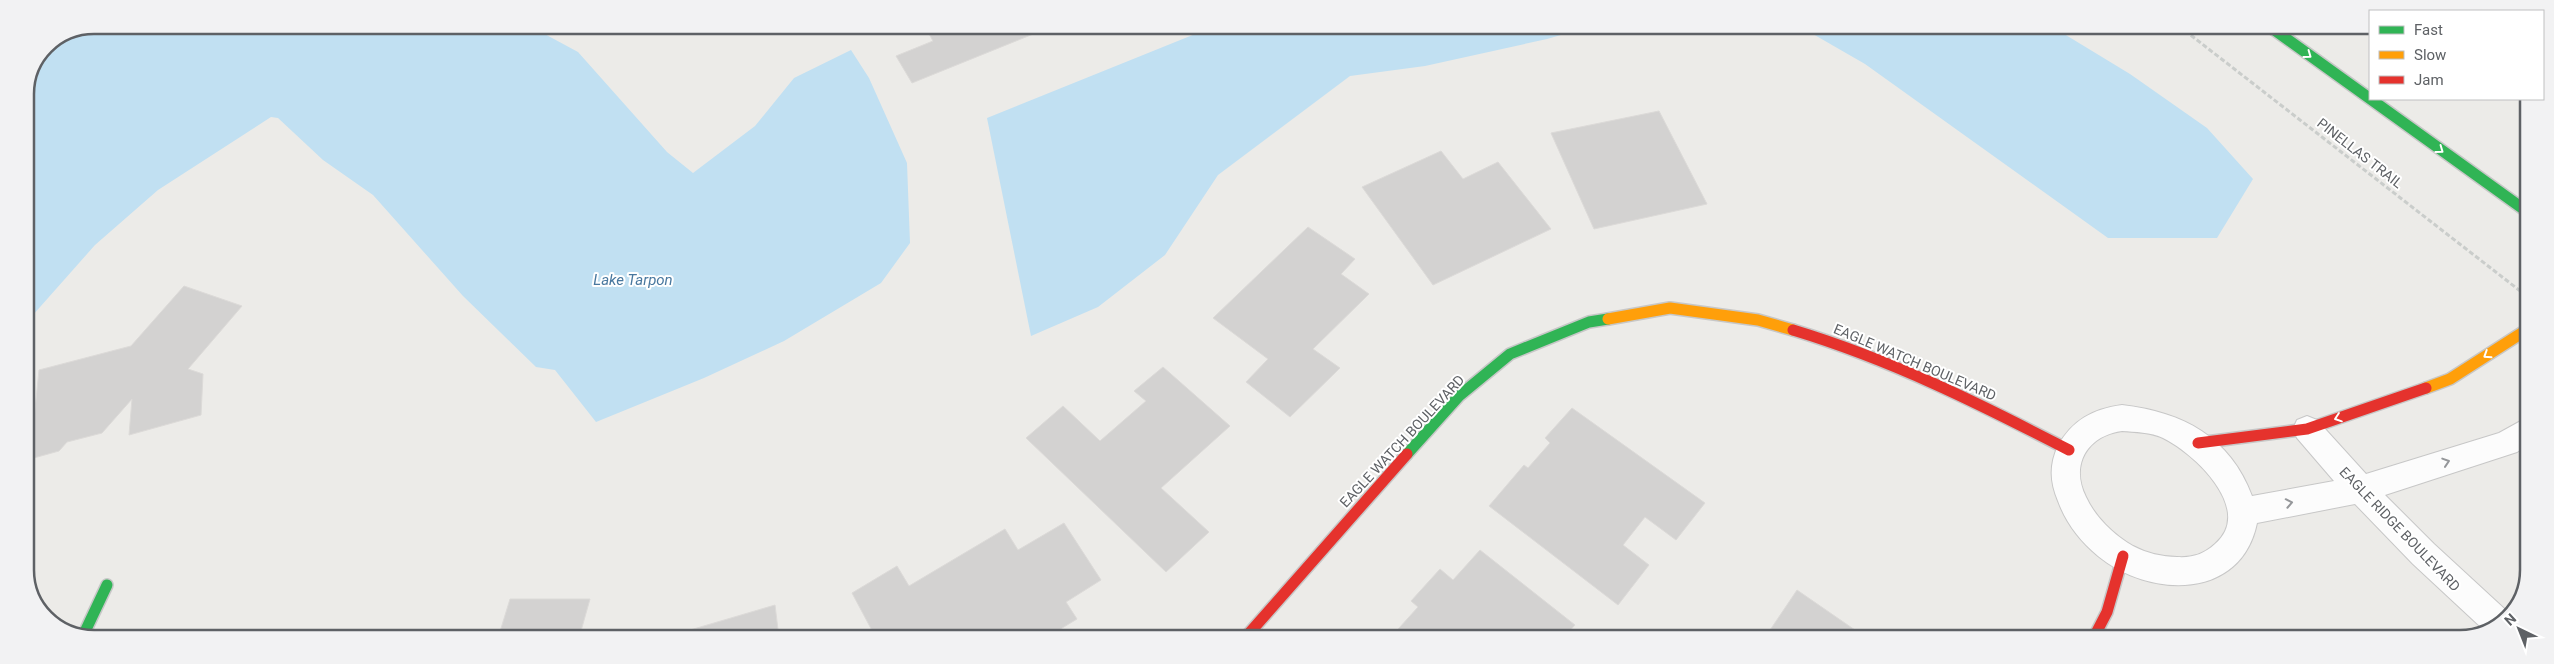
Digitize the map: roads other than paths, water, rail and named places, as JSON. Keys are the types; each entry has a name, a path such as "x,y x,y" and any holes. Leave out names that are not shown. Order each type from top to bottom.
{"street":[{"path":"2279,34 2369,99"},
{"path":"2371,100 2520,207"},
{"name":"EAGLE WATCH BOULEVARD","path":"1252,630 1459,396 1510,354 1589,322 1670,308 1758,320 1852,348 1973,400 2069,450"},
{"path":"2198,443 2307,428 2450,379 2520,333"},
{"path":"2122,418 2147,420 2173,428 2198,443 2219,463 2235,487 2242,512 2239,536 2227,555 2207,568 2181,572 2151,568 2123,556 2099,538 2080,517 2068,493 2065,470 2069,450 2081,434 2099,423 2122,418"},
{"name":"EAGLE RIDGE BOULEVARD","path":"2307,428 2359,490 2450,581 2494,619"},
{"path":"2242,512 2359,490 2507,443 2520,435"},
{"path":"2098,630 2107,612 2123,556"},
{"path":"86,629 107,585"}],"water":[{"name":"Lake Tarpon","path":"545,34 578,52 667,152 693,173 755,126 794,78 851,50 869,78 907,163 910,243 881,283 784,341 704,378 596,422 555,370 536,367 463,296 373,195 323,160 278,118 271,117 158,190 95,245 34,314 35,82 38,71 51,51 71,38 82,35"},
{"path":"1195,34 1564,34 1425,66 1350,76 1218,175 1165,255 1098,307 1031,336 987,118"},
{"path":"1813,34 2064,34 2130,74 2207,128 2253,179 2217,238 2108,238 1865,64"}]}
